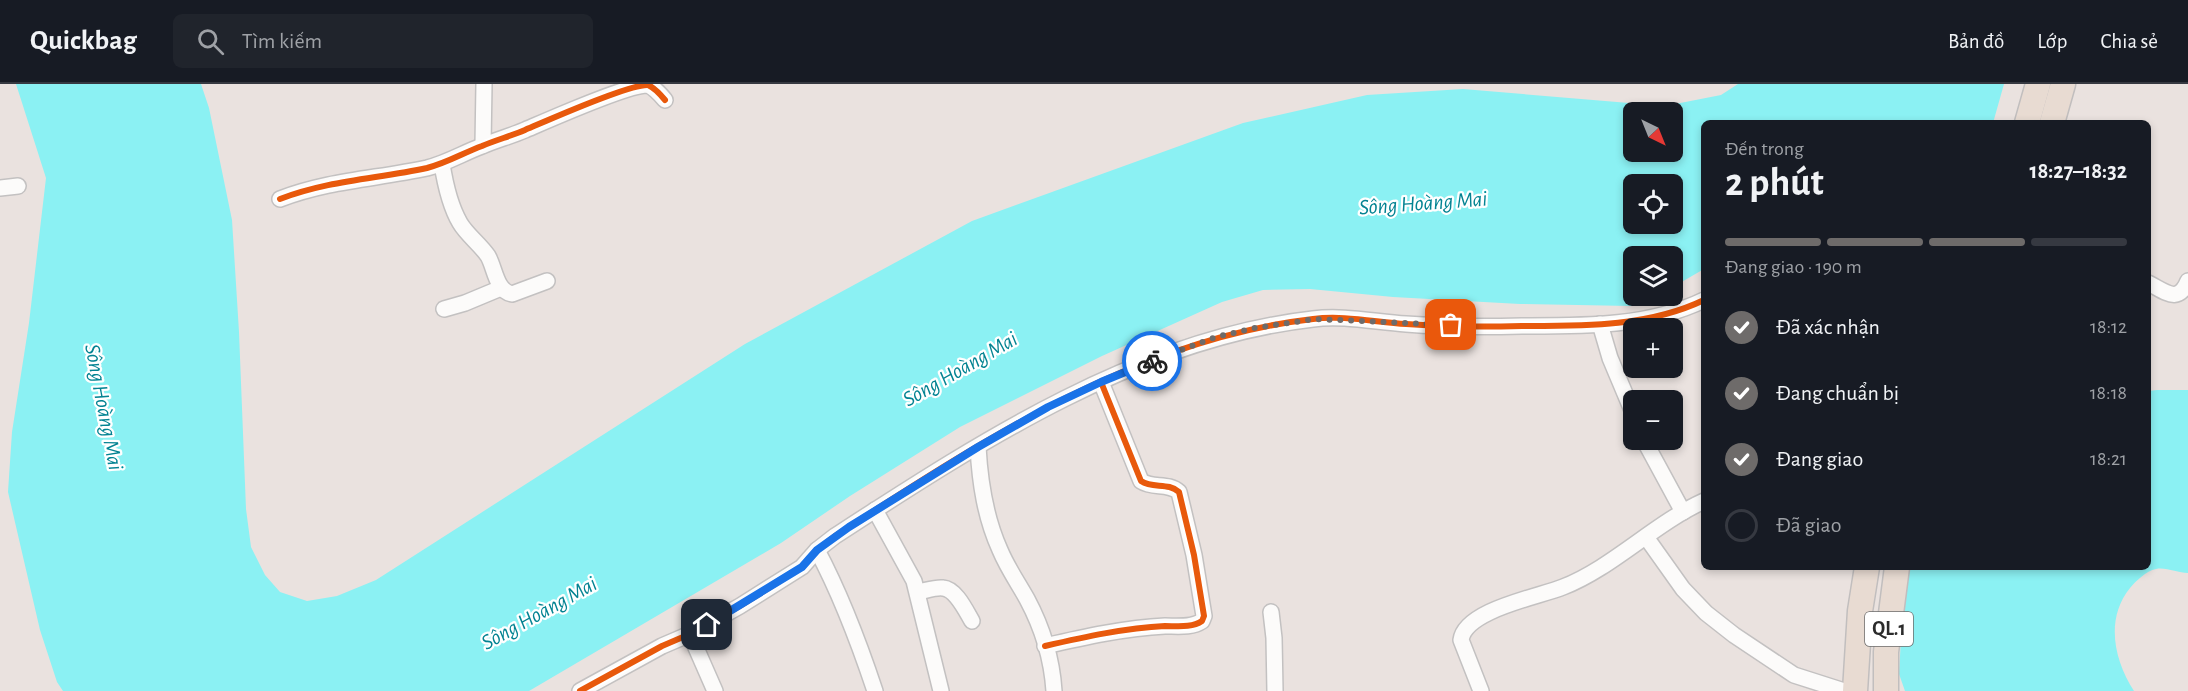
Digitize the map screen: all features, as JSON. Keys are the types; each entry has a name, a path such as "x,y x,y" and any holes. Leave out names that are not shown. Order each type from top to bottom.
{"highway":[{"path":"2028,120 2038,84"},
{"path":"2053,120 2063,84"},
{"name":"QL.1","path":"1855,691 1860,611 1867,570"},
{"name":"QL.1","path":"1886,691 1886,652 1898,570"}],"street":[{"path":"483,145 484,84"},
{"path":"280,199 300,191 340,181 442,164 611,93 640,85 658,91 665,100"},
{"path":"442,164 448,193 460,224 488,256 501,288 508,294 512,294 547,281"},
{"path":"0,188 18,186"},
{"path":"2151,284 2178,295 2182,293 2188,281"},
{"path":"444,309 501,288"},
{"path":"580,691 662,646 690,634 802,567 817,550 875,510 1048,407 1145,363 1216,337 1255,328 1315,319 1494,327 1600,324 1627,322 1662,315 1701,302"},
{"path":"1600,324 1610,358 1623,390"},
{"path":"1045,646 1096,635 1155,627 1194,625 1202,621 1204,616 1196,564 1179,492 1174,487 1150,485 1141,481 1101,382"},
{"path":"978,447 980,480 989,522 1001,554 1028,601 1045,646 1054,691"},
{"path":"1649,450 1683,512"},
{"path":"1482,691 1461,640 1462,632 1470,624 1498,608 1575,582 1701,503"},
{"path":"875,510 910,571 918,592 942,691"},
{"path":"1646,537 1683,589 1706,613 1734,635 1794,675 1844,691"},
{"path":"817,550 830,574 856,636 874,691"},
{"path":"918,592 944,587 950,590 972,621"},
{"path":"1271,612 1275,691"},
{"path":"690,634 715,691"}],"water":[{"name":"Sông Hoàng Mai","path":"16,84 201,84 209,108 232,220 246,509 251,547 265,575 280,592 307,601 337,596 376,580 745,344 972,221 1243,123 1367,95 1463,89 1623,102 1623,162 1683,162 1683,102 1721,95 1738,84 2004,84 1994,120 1701,120 1701,271 1683,281 1683,246 1623,246 1623,306 1520,304 1393,297 1310,289 1263,290 1222,302 1102,356 960,427 850,496 781,543 529,691 63,691 57,682 40,630 8,492 12,432 29,323 46,178"},
{"path":"2188,390 2188,573 2164,569 2152,570 2135,582 2122,600 2117,613 2115,640 2121,666 2134,691 1905,691 1899,674 1905,570 2151,570 2151,391"}],"cycle path":[{"path":"280,199 335,184 434,166 587,104 638,86 651,86 665,100"},
{"path":"580,691 740,606 802,567 817,550 835,536 1004,431 1062,400 1123,372 1184,348 1248,330 1324,318 1449,326 1592,325 1661,315 1701,301"},
{"path":"1045,646 1120,631 1150,627 1189,626 1202,621 1204,616 1194,555 1179,492 1170,487 1150,485 1141,481 1101,382"}],"way so far":[{"path":"1152,361 1216,337 1255,328 1315,319 1451,325"}],"route":[{"path":"707,625 802,567 817,550 835,536 978,447 1048,407 1152,361"}]}
